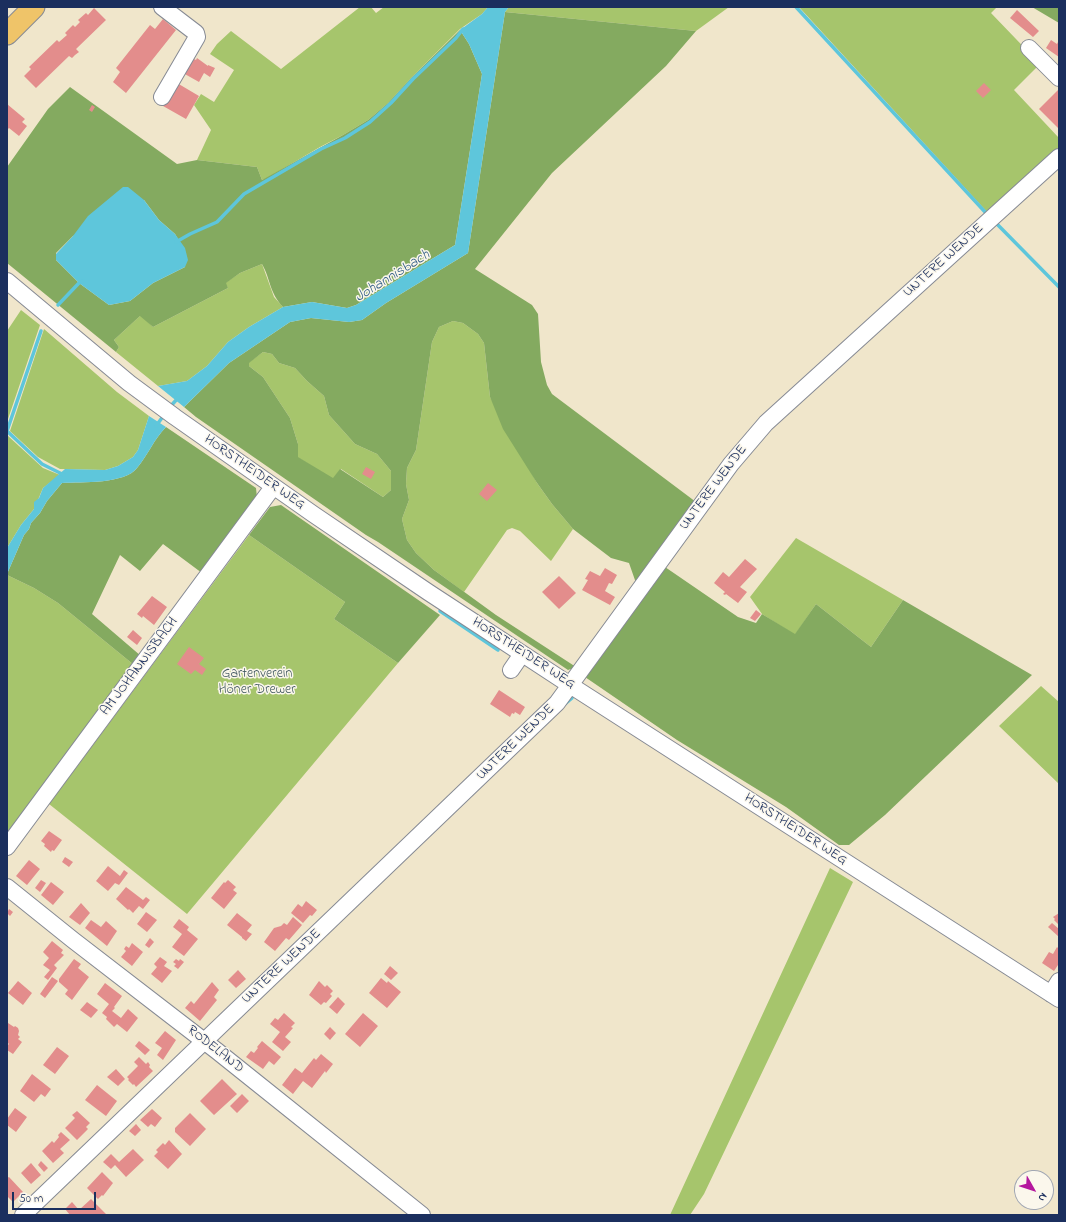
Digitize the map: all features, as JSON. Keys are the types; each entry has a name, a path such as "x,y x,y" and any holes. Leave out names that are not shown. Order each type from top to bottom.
{"main road":[{"path":"7,34 34,7"}],"street":[{"path":"162,7 196,33 197,37 162,97"},
{"path":"1029,48 1059,78"},
{"name":"UNTERE WENDE","path":"23,1215 203,1042 522,728 557,703 731,464 766,423 1059,157"},
{"name":"HORSTHEIDER WEG","path":"7,281 117,374 148,398 433,596 570,685 1056,991"},
{"name":"AM JOHANNISBACH","path":"7,847 273,486"},
{"path":"511,670 522,654"},
{"name":"RODELAND","path":"7,887 422,1215"}],"green space":[{"path":"360,7 371,7 376,13 384,7 488,7 482,14 460,29 388,103 368,120 267,178 262,180 257,167 197,160 211,130 194,105 201,94 214,102 234,70 210,54 217,44 231,31 281,69"},
{"path":"509,7 729,7 696,31 505,12"},
{"path":"799,7 997,7 991,13 1040,64 1014,90 1059,138 1059,149 988,213"},
{"path":"1032,7 1059,7 1059,23"},
{"path":"505,12 696,31 666,66 552,173 475,269 532,305 538,314 541,362 547,385 552,394 696,502 636,583 629,563 611,558 573,529 537,483 503,429 490,397 484,343 478,334 463,323 453,321 439,327 432,342 416,450 407,468 406,484 409,500 402,519 407,540 416,553 434,570 496,615 576,667 568,670 366,535 196,417 184,407 229,363 290,322 311,318 349,322 362,320 386,303 468,253","holes":["263,352 272,354 279,363 295,368 324,396 329,415 355,444 377,454 391,471 391,490 383,497 340,469 333,478 298,457 298,444 290,418 263,377 249,366 249,363"]},
{"path":"460,30 469,44 482,74 455,245 356,305 347,308 312,302 283,307 275,296 262,264 240,273 226,283 228,288 153,327 140,316 114,340 119,347 116,352 7,263 7,167 48,109 70,87 177,164 197,160 257,167 262,180 368,120 388,103","holes":["144,200 159,220 175,234 179,241 185,267 153,283 130,301 109,305 79,283 56,260 56,253 73,236"]},
{"path":"262,264 274,297 283,307 249,327 228,342 207,366 187,381 158,386 116,352 119,347 114,340 141,315 153,327 228,288 225,283 240,273"},
{"path":"21,310 40,325 7,422 7,331"},
{"path":"453,321 463,323 478,334 484,343 490,397 537,483 573,529 551,561 520,531 512,528 507,530 464,592 434,570 416,553 407,540 402,519 409,500 406,484 407,468 416,450 432,342 439,327"},
{"path":"44,329 117,392 149,416 138,450 133,457 118,466 105,470 60,469 38,457 10,431"},
{"path":"263,352 272,354 279,363 295,368 324,396 329,415 355,444 377,454 391,471 391,490 383,497 341,469 333,479 297,457 298,444 290,418 263,377 249,366 248,363"},
{"path":"166,427 256,488 257,498 202,573 163,544 140,571 120,555 92,614 141,656 134,665 58,603 7,574 24,535 29,529 31,523 62,483 113,480 131,473 141,463"},
{"path":"7,435 43,468 60,475 43,488 34,509 21,525 7,548"},
{"path":"281,505 440,615 398,663 334,619 345,602 249,535 270,507"},
{"name":"Gartenverein Höner Drewer","path":"249,535 345,602 334,619 398,663 187,914 49,804"},
{"path":"796,538 903,600 871,647 816,604 795,635 762,614 750,597"},
{"path":"665,567 738,617 756,623 762,614 795,634 816,604 871,647 903,600 1032,675 885,815 849,845 839,845 786,807 677,740 585,677"},
{"path":"7,575 34,588 58,603 134,665 7,835"},
{"path":"1041,686 1059,702 1059,784 999,726"},
{"path":"830,868 853,882 704,1194 690,1215 670,1215"}],"water":[{"path":"488,7 509,7 505,12 468,253 386,303 362,320 349,322 311,318 290,322 229,363 184,407 158,386 187,381 207,366 228,342 249,327 283,307 312,302 347,308 356,305 455,245 482,74 469,44 460,30 482,14"},
{"path":"123,187 128,187 144,200 159,220 175,234 185,248 188,260 185,267 153,283 130,301 109,305 79,283 56,260 56,254 73,236 88,216"},
{"path":"149,416 166,427 137,468 123,477 113,480 62,483 31,523 29,529 24,535 7,574 7,548 21,525 34,509 34,502 39,498 43,488 65,469 105,470 118,466 133,457 138,450"}],"building":[{"path":"94,8 106,20 76,49 79,52 72,58 69,56 36,88 24,76 31,69 29,67 57,40 59,42 67,35 65,33 73,25 75,27 80,22 78,20 86,13 88,15"},
{"path":"1017,10 1039,31 1033,37 1010,18"},
{"path":"163,19 176,30 126,93 113,82 120,72 116,68 150,25 155,29"},
{"path":"1051,40 1057,44 1059,40 1059,57 1046,48"},
{"path":"192,58 196,60 197,58 208,66 215,68 210,77 204,73 199,82 183,73"},
{"path":"177,83 199,96 186,119 163,106"},
{"path":"984,83 991,90 983,98 976,91"},
{"path":"1059,89 1059,127 1058,128 1039,109"},
{"path":"7,104 25,119 22,122 27,126 19,136 9,128 7,130"},
{"path":"92,105 95,107 92,112 89,110"},
{"path":"366,467 375,472 371,479 362,474"},
{"path":"488,483 497,490 487,501 479,494"},
{"path":"745,559 757,569 740,587 747,592 738,603 726,594 723,594 725,592 714,583 723,572 729,577"},
{"path":"605,568 617,575 612,584 609,583 605,591 615,597 610,605 582,590 588,580 585,579 590,571 600,576"},
{"path":"559,576 576,593 559,609 542,592"},
{"path":"152,596 167,607 154,625 143,616 142,618 137,614"},
{"path":"756,610 761,614 755,621 750,618"},
{"path":"133,630 142,638 137,645 127,637"},
{"path":"189,647 204,658 199,664 206,669 202,675 195,670 191,674 177,664"},
{"path":"499,690 525,707 520,715 515,712 514,714 512,713 510,717 490,704"},
{"path":"49,831 62,840 54,851 52,850 51,852 41,841"},
{"path":"65,857 73,862 69,867 62,862"},
{"path":"29,860 40,869 27,885 16,876"},
{"path":"108,866 120,876 124,870 128,873 119,885 115,883 108,891 96,881"},
{"path":"41,880 46,883 40,892 35,888"},
{"path":"228,880 236,887 233,890 237,893 224,909 211,898 224,882 225,883"},
{"path":"51,882 64,892 53,905 41,895"},
{"path":"126,887 143,900 146,897 150,900 143,909 139,906 133,913 116,899"},
{"path":"306,901 317,910 303,923 291,913 298,904 302,907"},
{"path":"81,903 90,913 80,925 69,917"},
{"path":"9,909 13,912 10,916 7,913"},
{"path":"146,912 157,920 147,932 137,924"},
{"path":"237,913 252,925 247,931 252,934 246,941 227,925"},
{"path":"1059,913 1059,925 1053,917"},
{"path":"293,917 302,925 289,940 286,938 275,951 264,942 274,928 281,926 284,923 287,925"},
{"path":"179,919 189,927 187,930 198,939 184,956 172,947 182,934 173,927"},
{"path":"91,920 101,927 106,921 117,931 107,946 85,928"},
{"path":"1052,923 1059,929 1059,937 1048,927"},
{"path":"150,938 154,942 149,948 145,945"},
{"path":"52,941 63,950 61,953 64,955 54,965 57,968 48,980 44,977 50,970 43,965 49,958 43,952"},
{"path":"132,943 143,952 132,966 121,957 126,951 124,949 126,946 129,948"},
{"path":"1057,947 1059,949 1059,966 1058,965 1054,971 1042,963 1049,952 1053,954"},
{"path":"160,957 167,962 164,966 172,971 162,983 151,974 157,967 154,964"},
{"path":"74,959 81,964 78,968 89,977 72,1000 65,994 68,990 59,982 59,979"},
{"path":"176,959 179,961 180,959 184,962 178,969 174,966 176,964 173,962"},
{"path":"390,966 398,973 391,980 384,974"},
{"path":"238,970 246,979 236,988 228,980"},
{"path":"52,977 58,981 45,998 40,994"},
{"path":"381,978 387,983 388,981 401,992 387,1008 369,993"},
{"path":"18,981 32,993 23,1005 8,993"},
{"path":"319,981 325,987 327,985 333,991 330,994 332,996 326,1003 324,1002 321,1005 309,995"},
{"path":"212,982 219,990 214,997 217,1000 200,1021 185,1008 191,1001 194,1004"},
{"path":"105,983 122,996 112,1011 121,1018 128,1009 138,1018 127,1032 117,1024 114,1027 102,1013 109,1004 97,994"},
{"path":"338,997 345,1004 337,1014 329,1007"},
{"path":"87,1002 98,1010 91,1018 80,1010"},
{"path":"284,1013 295,1023 291,1027 293,1028 285,1037 291,1042 283,1051 272,1042 280,1032 270,1024 275,1018 278,1020"},
{"path":"363,1013 378,1026 360,1047 345,1034"},
{"path":"8,1023 18,1028 18,1035 20,1037 18,1039 22,1042 13,1054 7,1050 7,1046 9,1044 7,1042"},
{"path":"330,1027 336,1033 330,1040 324,1034"},
{"path":"165,1031 176,1040 163,1060 157,1055 162,1048 155,1043"},
{"path":"139,1041 150,1050 145,1055 135,1046"},
{"path":"262,1041 281,1057 274,1065 269,1061 263,1069 246,1057 251,1051 254,1053"},
{"path":"57,1047 69,1056 55,1074 43,1065"},
{"path":"321,1054 333,1064 326,1073 325,1071 312,1088 303,1081 293,1094 282,1085 295,1068 302,1073 314,1058 316,1060"},
{"path":"139,1057 146,1064 148,1062 150,1065 149,1067 153,1071 136,1087 128,1080 129,1079 127,1077 138,1066 134,1062"},
{"path":"116,1069 125,1079 118,1086 107,1077"},
{"path":"32,1074 51,1089 45,1097 41,1094 34,1102 20,1091"},
{"path":"222,1079 237,1094 214,1115 200,1101"},
{"path":"97,1085 117,1101 106,1116 85,1100"},
{"path":"242,1094 249,1101 237,1113 230,1106"},
{"path":"15,1108 27,1117 16,1132 7,1125 7,1119"},
{"path":"152,1109 162,1118 155,1127 151,1124 148,1127 140,1120"},
{"path":"77,1111 90,1123 86,1127 88,1129 77,1140 65,1128 75,1118 72,1115"},
{"path":"190,1113 206,1129 190,1146 175,1132 175,1128"},
{"path":"136,1124 141,1130 135,1136 129,1131"},
{"path":"61,1132 70,1140 60,1149 64,1153 53,1163 42,1151 52,1141 54,1143"},
{"path":"169,1140 182,1154 168,1169 154,1156 158,1152 156,1150 163,1143 165,1145"},
{"path":"133,1149 144,1160 126,1177 115,1165 111,1169 103,1162 111,1154 119,1162"},
{"path":"41,1161 48,1168 44,1172 38,1165"},
{"path":"31,1163 41,1175 31,1184 21,1173"},
{"path":"102,1172 113,1183 103,1196 102,1195 98,1199 87,1188"},
{"path":"9,1177 23,1192 13,1202 7,1196 7,1178"},
{"path":"91,1199 106,1214 105,1215 70,1215 65,1209 72,1202 79,1210"}],"waterway":[{"path":"796,7 986,213"},
{"path":"176,242 217,222 244,194 321,149 345,138 370,122 391,103 413,79 456,38 463,29"},
{"path":"995,222 1059,287"},
{"path":"58,305 79,283 83,281"},
{"path":"41,331 7,431 42,464 64,475"},
{"name":"Johannisbach","path":"169,408 178,398"},
{"name":"Johannisbach","path":"156,426 164,415"},
{"path":"440,611 498,650"},
{"path":"565,704 572,698"}]}
